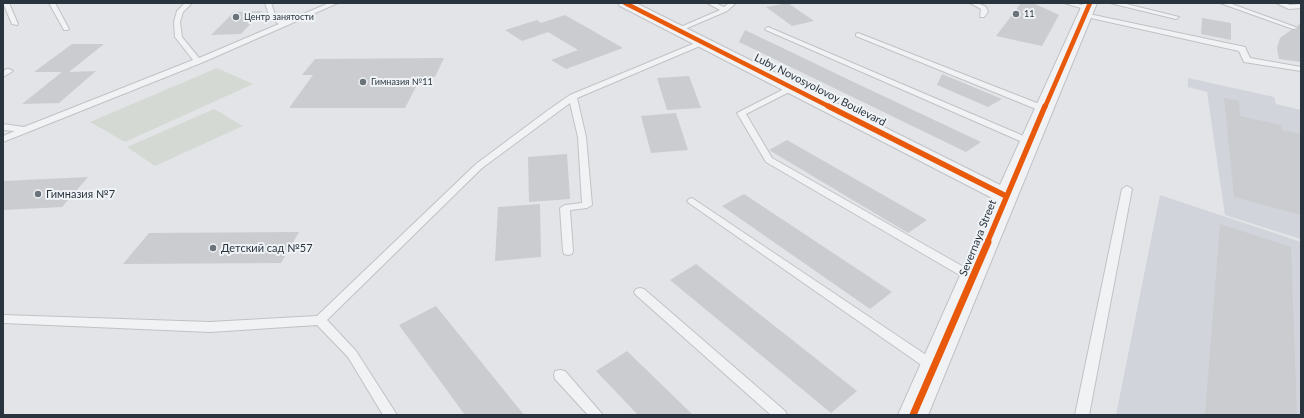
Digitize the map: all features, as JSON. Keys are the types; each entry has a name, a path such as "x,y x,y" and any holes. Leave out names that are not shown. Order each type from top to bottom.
{"street":[{"name":"Luby Novosyolovoy Boulevard","path":"625,3 1006,196"},
{"name":"Severnaya Street","path":"913,415 1087,9"}],"lane":[{"path":"6,3 15,24"},
{"path":"52,3 66,29"},
{"path":"189,3 180,11 177,22 179,37 198,61"},
{"path":"268,3 274,18 284,24"},
{"path":"3,139 198,61 335,3"},
{"path":"710,3 725,10"},
{"path":"678,30 725,10 733,3"},
{"path":"973,3 984,8 985,12 982,16"},
{"path":"1067,3 1242,49 1247,60 1301,69"},
{"path":"1112,3 1176,17"},
{"path":"1223,3 1295,28"},
{"path":"1279,3 1289,6 1301,6"},
{"path":"768,29 1030,142"},
{"path":"858,35 1044,109"},
{"path":"3,319 210,327 320,320 479,166 573,97 704,43"},
{"path":"793,88 741,113 769,160 972,277"},
{"path":"568,251 564,208 587,205 582,137 573,97"},
{"path":"3,127 24,130"},
{"path":"1082,415 1127,189"},
{"path":"692,201 934,367"},
{"path":"640,292 780,415"},
{"path":"320,320 352,354 390,415"},
{"path":"560,375 596,415"}],"shaded area":[{"path":"217,68 253,84 125,142 90,122"},
{"path":"1188,78 1274,97 1276,104 1301,110 1301,239 1225,215 1207,92 1188,87"},
{"path":"214,109 243,126 155,166 127,147"},
{"path":"1160,195 1301,242 1301,415 1116,415"}],"building":[{"path":"788,3 814,21 792,26 766,7"},
{"path":"1021,3 1033,3 1059,15 1042,46 996,36"},
{"path":"262,11 241,34 211,35 234,12"},
{"path":"565,15 623,48 566,69 551,60 578,50 548,32 522,41 505,30 537,20 541,23"},
{"path":"1202,18 1231,23 1231,40 1201,34"},
{"path":"1301,23 1301,62 1279,59 1277,48 1280,38 1291,30 1299,29 1297,26"},
{"path":"745,30 981,142 966,152 739,42"},
{"path":"72,44 104,44 69,72 96,71 59,103 22,104 62,72 34,72"},
{"name":"Гимназия №11","path":"444,58 435,77 421,77 405,108 289,108 313,75 302,75 315,59"},
{"path":"942,74 1002,99 988,107 937,85"},
{"path":"689,76 701,108 667,110 657,78"},
{"path":"1224,98 1239,101 1240,116 1281,125 1282,130 1301,134 1301,215 1234,197"},
{"path":"676,113 688,150 651,153 641,116"},
{"path":"787,140 927,220 908,233 769,150"},
{"path":"567,154 570,199 529,202 528,157"},
{"name":"Гимназия №7","path":"88,177 62,207 3,210 3,181"},
{"path":"744,194 892,292 870,309 722,206"},
{"path":"540,204 541,257 495,261 498,207"},
{"path":"1220,224 1291,247 1297,415 1205,415"},
{"name":"Детский сад №57","path":"299,232 281,263 123,264 149,233"},
{"path":"696,264 857,391 831,413 670,280"},
{"path":"436,306 524,415 465,415 399,325"},
{"path":"627,351 693,415 638,415 596,371"}],"cycle path":[{"path":"625,3 1006,196"},
{"path":"913,415 1090,3"}],"place":[{"name":"11","path":"1016,14"},
{"name":"Центр занятости","path":"236,17"},
{"name":"Гимназия №11","path":"363,82"},
{"name":"Гимназия №7","path":"38,194"},
{"name":"Детский сад №57","path":"213,248"}]}
